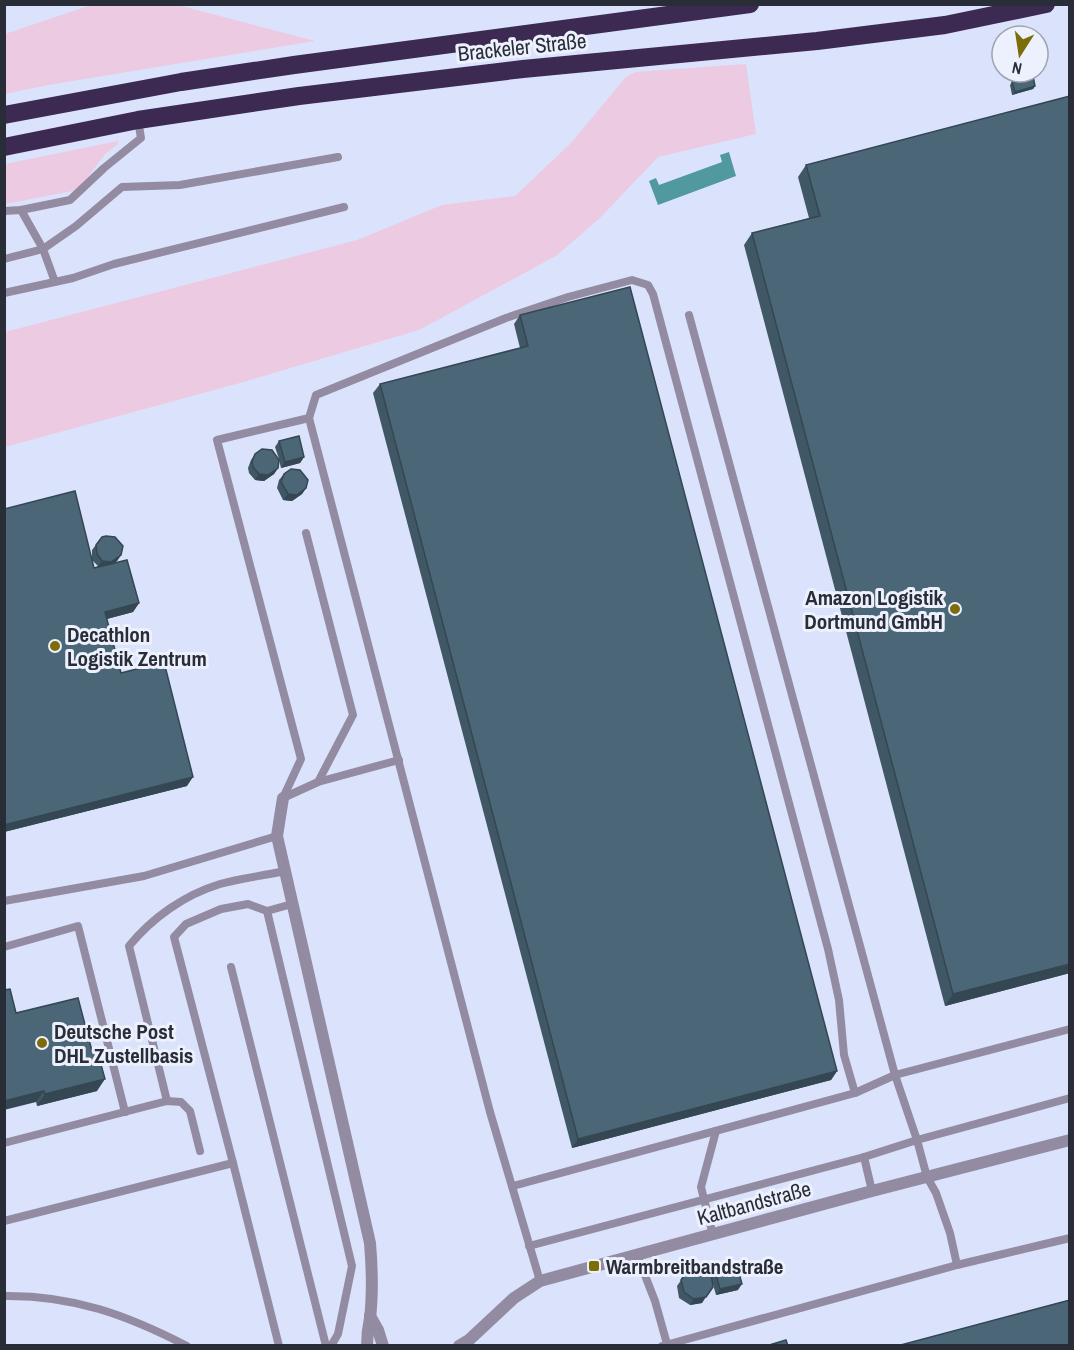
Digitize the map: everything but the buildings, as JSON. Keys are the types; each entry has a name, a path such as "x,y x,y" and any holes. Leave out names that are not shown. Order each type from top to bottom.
{"highway":[{"name":"Brackeler Straße","path":"4,115 181,82 666,10 750,4"},
{"name":"Brackeler Straße","path":"4,147 138,120 411,82 817,41 945,25 1046,4"}],"street":[{"path":"283,798 277,836 370,1242 372,1277 367,1331 368,1346"},
{"name":"Kaltbandstraße","path":"465,1344 514,1298 540,1281 1070,1140"},
{"path":"370,1316 383,1346"}],"lane":[{"path":"4,211 21,210 70,200 141,138 138,120"},
{"path":"4,259 43,249 76,226 122,187 180,185 338,157"},
{"path":"4,293 55,282 114,264 344,207"},
{"path":"21,210 43,249 55,282"},
{"path":"540,1281 490,1112 309,418 316,395 506,318 568,297 632,280 648,285 653,294 828,949 839,1000 844,1055 855,1093"},
{"path":"688,315 895,1075 927,1177 936,1193 950,1233 957,1265"},
{"path":"283,798 301,759 217,440 309,418"},
{"path":"306,533 353,715 318,782"},
{"path":"283,798 318,782 399,760"},
{"path":"4,901 144,876 277,836"},
{"path":"167,1101 129,946 143,929 177,903 219,885 284,871"},
{"path":"279,1346 174,938 186,924 221,909 248,904 267,911 292,904"},
{"path":"267,911 352,1266 338,1334 328,1346"},
{"path":"4,947 78,926 125,1112"},
{"path":"231,967 328,1346"},
{"path":"513,1186 855,1093 895,1075 1070,1029"},
{"path":"530,1245 864,1157 1070,1098"},
{"path":"4,1143 167,1101 181,1102 190,1111 200,1151"},
{"path":"712,1235 701,1187 716,1131"},
{"path":"864,1157 872,1191"},
{"path":"4,1221 233,1163"},
{"path":"637,1255 655,1300 664,1345 957,1265 1070,1238"},
{"path":"4,1296 56,1299 101,1308 146,1324 187,1346"}],"shaded area":[{"path":"91,5 178,5 315,41 5,94 5,34"},
{"path":"746,64 756,134 658,157 601,217 556,256 419,330 240,383 5,447 5,332 357,240 442,205 515,196 572,142 625,78 635,72"},
{"path":"118,141 118,144 105,154 82,185 73,191 5,204 5,164"},
{"path":"729,152 736,176 658,205 649,181 656,178 659,185 722,162 720,155"}],"place":[{"name":"Amazon Logistik Dortmund GmbH","path":"955,609"},
{"name":"Decathlon Logistik Zentrum","path":"55,646"},
{"name":"Deutsche Post DHL Zustellbasis","path":"42,1043"},
{"name":"Warmbreitbandstraße","path":"594,1266"}]}
